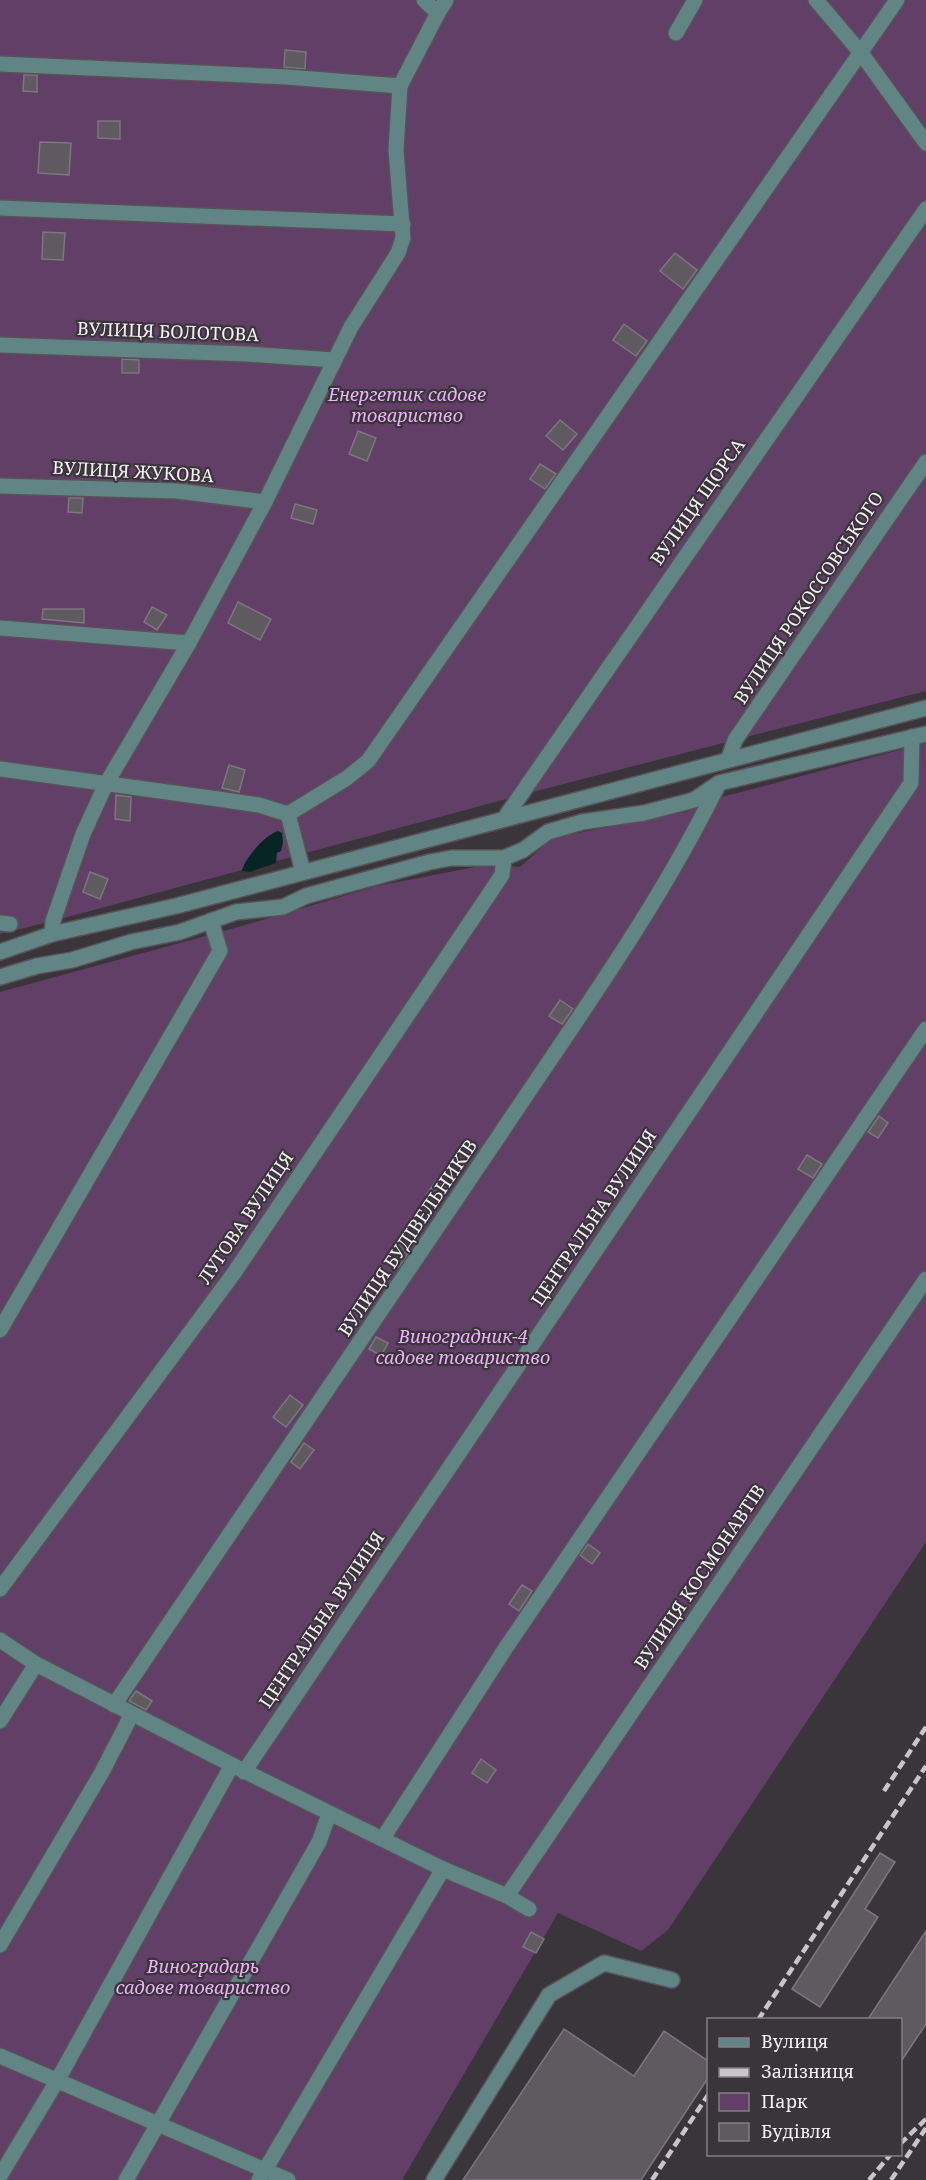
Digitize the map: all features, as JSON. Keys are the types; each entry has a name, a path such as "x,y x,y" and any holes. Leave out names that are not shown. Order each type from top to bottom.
{"lane":[{"path":"52,934 53,921 83,834 106,784 189,643 265,502 351,327 398,253 403,238 396,150 400,86 442,6 424,0"},
{"path":"676,33 695,0"},
{"path":"816,0 861,53 926,143"},
{"path":"0,769 259,805 288,814 347,778 368,761 897,0"},
{"path":"0,63 287,77 400,86"},
{"path":"0,208 403,224"},
{"name":"ВУЛИЦЯ ЩОРСА","path":"504,819 926,209"},
{"name":"ВУЛИЦЯ БОЛОТОВА","path":"0,345 247,354 334,360"},
{"name":"ВУЛИЦЯ РОКОССОВСЬКОГО","path":"729,758 735,740 926,462"},
{"name":"ВУЛИЦЯ ЖУКОВА","path":"0,486 177,491 265,502"},
{"path":"0,628 189,643"},
{"path":"0,952 52,934 177,906 729,758 926,708"},
{"path":"0,976 72,960 131,942 180,932 236,912 283,907 306,896 430,862 451,858 504,858 524,850 548,832 582,822 644,813 694,800 719,783 919,735"},
{"name":"ЦЕНТРАЛЬНА ВУЛИЦЯ","path":"0,2176 238,1768 910,783 919,735"},
{"name":"ВУЛИЦЯ БУДІВЕЛЬНИКІВ","path":"114,1705 347,1364 651,908 701,820 719,783"},
{"path":"288,814 303,872"},
{"name":"ЛУГОВА ВУЛИЦЯ","path":"0,1589 234,1273 502,875 504,858"},
{"path":"0,1330 220,951 211,921"},
{"path":"382,1838 505,1649 926,1029"},
{"name":"ВУЛИЦЯ КОСМОНАВТІВ","path":"507,1896 926,1279"},
{"path":"0,1640 36,1664 114,1705 329,1814 443,1869 507,1896 529,1909"},
{"path":"0,1721 36,1664"},
{"path":"0,1945 102,1772 132,1714"},
{"path":"126,2180 320,1842 329,1814"},
{"path":"262,2175 443,1869"},
{"path":"434,2180 549,1995 604,1963 672,1980"},
{"path":"0,2056 158,2124 262,2175 288,2180"}],"green space":[{"name":"Енергетик садове товариство","path":"0,0 926,0 926,691 521,795 0,934"},
{"name":"Виноградник-4 садове товариство","path":"926,743 926,1542 668,1930 641,1951 558,1913 402,2180 0,2180 0,992 242,926 377,886 491,864 520,867 552,838 686,812 722,797"}],"shaded area":[{"path":"278,831 282,833 283,842 281,851 277,853 276,863 250,872 242,871 256,848"}],"building":[{"path":"285,50 306,52 305,69 284,67"},
{"path":"24,75 37,75 37,92 23,91"},
{"path":"98,121 120,121 120,139 98,138"},
{"path":"40,142 71,143 69,175 38,173"},
{"path":"43,232 65,233 63,260 42,259"},
{"path":"675,253 697,270 683,289 660,271"},
{"path":"624,324 647,341 636,356 613,340"},
{"path":"122,359 139,360 139,373 122,373"},
{"path":"560,420 577,434 563,450 546,436"},
{"path":"358,431 376,438 367,461 349,454"},
{"path":"540,464 556,474 545,489 530,479"},
{"path":"69,498 83,498 82,513 68,512"},
{"path":"295,504 317,510 313,524 291,518"},
{"path":"238,602 271,619 260,640 228,623"},
{"path":"152,607 167,615 157,630 144,622"},
{"path":"43,609 84,609 84,623 42,619"},
{"path":"229,765 245,770 239,792 222,788"},
{"path":"116,795 131,797 130,821 115,819"},
{"path":"90,872 108,879 100,899 83,892"},
{"path":"560,1000 573,1009 562,1024 549,1016"},
{"path":"879,1116 888,1123 878,1138 868,1132"},
{"path":"807,1155 822,1164 813,1178 798,1169"},
{"path":"436,1181 448,1189 439,1203 426,1195"},
{"path":"398,1242 411,1250 399,1267 387,1259"},
{"path":"376,1337 388,1343 381,1356 369,1349"},
{"path":"290,1395 303,1405 286,1427 273,1417"},
{"path":"304,1443 314,1450 300,1469 291,1462"},
{"path":"588,1544 600,1553 592,1564 580,1555"},
{"path":"522,1585 532,1591 519,1611 509,1604"},
{"path":"136,1691 152,1701 146,1710 129,1701"},
{"path":"481,1759 496,1770 487,1783 472,1773"},
{"path":"880,1853 895,1862 865,1909 878,1917 820,2007 792,1989"},
{"path":"926,1931 926,2024 902,2060 902,2018 869,2018"},
{"path":"531,1932 544,1939 536,1953 523,1947"},
{"path":"564,2029 634,2076 664,2031 707,2060 707,2080 641,2180 463,2180"}],"railway":[{"path":"884,1791 926,1727"},
{"path":"759,2018 926,1766"},
{"path":"652,2180 707,2097"},
{"path":"902,2142 926,2119"},
{"path":"891,2180 926,2128"},
{"path":"869,2180 889,2156"}],"park label":[{"name":"Виноградарь садове товариство","path":"203,1977"}]}
